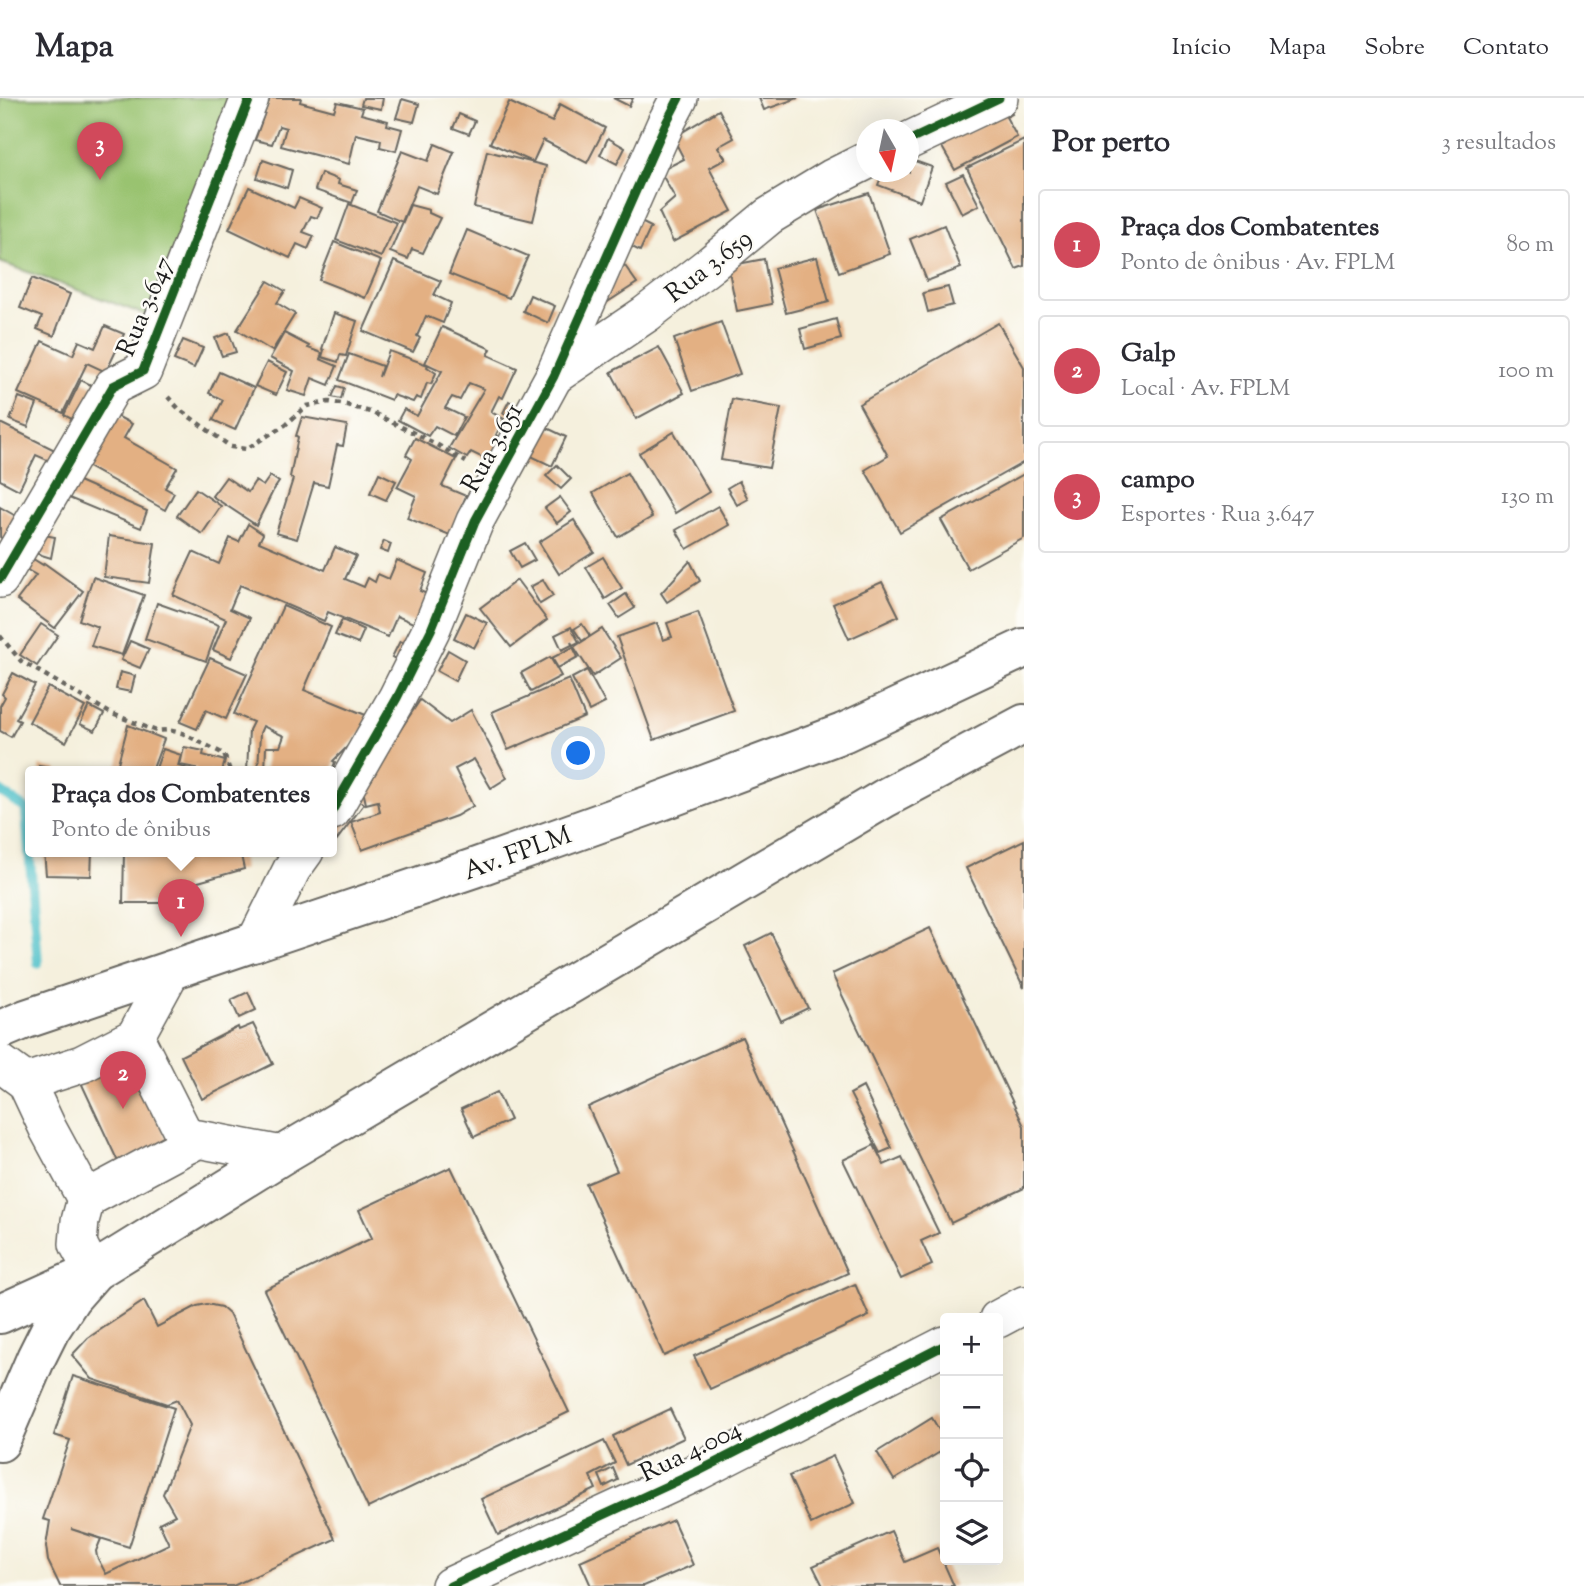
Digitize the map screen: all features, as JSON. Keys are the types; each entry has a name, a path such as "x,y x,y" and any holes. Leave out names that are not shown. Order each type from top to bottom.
{"main road":[{"name":"Av. FPLM","path":"0,1030 653,804 843,733 1024,648"},
{"path":"0,1314 93,1272 282,1154 885,798 1024,724"},
{"path":"0,1442 50,1330 71,1298 93,1272"}],"street":[{"name":"Rua 3.647","path":"0,579 113,386 144,371 250,98"},
{"name":"Rua 3.651","path":"337,801 403,687 431,630 475,521 554,376 679,98"},
{"path":"919,136 999,98"},
{"name":"Rua 3.659","path":"554,376 646,314 769,216 856,167"},
{"path":"256,943 292,869 301,857"},
{"path":"93,1272 78,1244 86,1199 13,1072 82,1064 135,1037 171,971"},
{"path":"135,1037 188,1144"},
{"path":"86,1199 198,1139 282,1154"},
{"path":"1003,1316 1024,1305"},
{"name":"Rua 4.004","path":"450,1586 697,1472 940,1348"}],"path":[{"path":"144,371 179,409 231,447 246,449 285,425 307,406 329,402 373,412 436,444 497,481"},
{"path":"0,636 21,661 110,713 156,731 182,733 224,754 228,766"}],"green space":[{"path":"0,98 232,98 149,316 0,262"}],"building":[{"path":"270,98 301,98 300,102 334,111 337,102 363,108 361,114 388,121 387,125 402,129 396,151 380,147 381,140 356,134 349,164 281,146 286,128 279,126 272,144 255,140"},
{"path":"363,98 383,98 381,109 361,105"},
{"path":"613,98 633,98 629,106"},
{"path":"759,98 798,98 764,110"},
{"path":"402,99 419,104 414,122 396,118"},
{"path":"509,102 552,122 560,104 605,128 587,163 543,140 533,162 490,143"},
{"path":"1007,105 1012,114 1006,117 1017,137 955,170 942,147 945,145 941,136 962,125 967,133 988,122"},
{"path":"719,110 734,138 718,147 726,159 709,168 732,211 673,242 659,212 675,198 660,171 684,159 667,126 679,122 684,131"},
{"path":"459,114 475,121 469,134 453,128"},
{"path":"608,138 625,148 617,164 600,155"},
{"path":"1024,140 1024,266 1016,269 967,168"},
{"path":"435,144 454,152 437,194 417,186 402,222 377,211 402,151 428,161"},
{"path":"487,151 546,166 533,221 474,207"},
{"path":"263,160 292,170 287,188 257,178"},
{"path":"919,162 932,167 920,201 878,185 879,182 919,182"},
{"path":"321,173 339,180 338,184 357,190 352,203 315,190"},
{"path":"963,174 979,205 962,214 946,182"},
{"path":"249,187 294,208 299,198 322,208 317,218 311,216 303,232 314,236 308,249 297,244 290,258 229,229"},
{"path":"869,193 890,254 839,272 817,210"},
{"path":"349,204 397,223 381,257 336,240"},
{"path":"410,205 429,210 429,213 440,218 423,253 412,249 408,259 390,252"},
{"path":"635,219 651,227 640,251 624,243"},
{"path":"944,225 961,268 927,281 910,239"},
{"path":"467,230 528,256 509,298 449,274"},
{"path":"334,242 381,261 365,298 319,280"},
{"path":"817,257 829,302 786,313 774,268"},
{"path":"764,259 772,304 737,311 728,266"},
{"path":"394,261 441,281 434,295 451,303 443,323 426,316 413,352 363,331"},
{"path":"623,263 637,283 603,305"},
{"path":"32,278 70,294 54,336 37,329 42,317 20,308"},
{"path":"268,281 285,291 277,303 295,314 272,351 237,330"},
{"path":"948,287 953,305 928,312 923,293"},
{"path":"530,295 555,306 548,323 523,311"},
{"path":"334,313 357,321 346,356 340,355 338,362 322,357 322,349"},
{"path":"836,319 841,339 805,349 800,329"},
{"path":"721,322 740,374 692,391 674,339"},
{"path":"998,323 1024,367 1024,462 900,532 865,470 888,456 859,404"},
{"path":"105,326 124,334 106,372 87,363 63,413 18,393 42,341 73,355 79,341 95,348"},
{"path":"442,327 491,349 488,355 517,368 503,398 499,396 491,412 504,419 496,435 502,438 489,461 471,452 467,458 449,448 484,389 469,383 460,400 452,397 445,408 464,417 454,436 435,426 428,436 398,420 404,409 417,416 442,371 425,363"},
{"path":"229,333 236,352 222,356 215,338"},
{"path":"284,333 322,353 320,359 337,366 329,385 312,378 306,396 287,390 294,371 270,358"},
{"path":"183,340 203,348 194,368 174,360"},
{"path":"659,347 684,393 636,419 611,372"},
{"path":"389,351 428,365 427,367 436,373 431,384 427,383 421,399 416,397 413,402 393,395 391,400 339,380 349,354 382,366 379,377"},
{"path":"267,362 287,372 276,395 255,386"},
{"path":"219,372 254,388 235,430 213,420 223,400 209,393"},
{"path":"81,380 99,389 81,424 64,415"},
{"path":"337,386 344,388 341,399 332,397"},
{"path":"19,397 37,404 28,427 10,420"},
{"path":"732,399 781,408 769,468 721,460"},
{"path":"509,401 518,406 513,418 503,413"},
{"path":"113,414 132,424 124,438 177,468 165,488 174,493 165,510 85,465"},
{"path":"302,417 347,425 343,446 337,445 328,486 314,483 297,539 276,533 293,479 290,477 298,437 296,436"},
{"path":"0,423 59,452 54,463 36,455 19,490 0,480"},
{"path":"543,426 566,437 552,466 529,455"},
{"path":"674,432 709,492 675,513 639,453"},
{"path":"415,438 456,459 442,486 466,496 450,535 407,518 416,496 397,487 412,459 406,455"},
{"path":"557,465 571,479 561,489 546,476"},
{"path":"379,473 396,481 386,500 370,493"},
{"path":"627,473 652,517 618,537 593,493"},
{"path":"1024,474 1024,538 968,569 941,520"},
{"path":"270,476 279,482 256,525 212,496 226,477 248,492 255,481 263,486"},
{"path":"72,478 147,511 141,528 64,496"},
{"path":"739,481 748,499 737,505 727,488"},
{"path":"196,489 221,506 202,534 177,516"},
{"path":"560,497 571,512 557,523 545,508"},
{"path":"718,506 729,525 687,549 676,530"},
{"path":"0,507 21,519 8,542 0,537"},
{"path":"574,520 594,552 559,574 539,542"},
{"path":"248,524 263,534 259,542 325,570 335,547 356,556 345,579 364,587 368,578 375,582 378,574 389,579 397,560 427,573 420,591 427,594 425,628 397,616 388,637 328,612 324,621 240,585 230,609 250,618 231,658 213,650 226,619 173,595 193,552 219,564 230,538 239,542"},
{"path":"39,534 55,537 51,558 35,553"},
{"path":"109,536 155,543 149,583 104,577"},
{"path":"384,541 391,544 388,553 380,550"},
{"path":"525,543 535,560 520,568 510,551"},
{"path":"30,557 43,565 44,563 83,591 55,628 17,600 36,575 24,568"},
{"path":"603,557 622,588 605,599 586,567"},
{"path":"690,561 700,581 667,602 661,593"},
{"path":"93,577 144,595 122,655 91,646 98,627 79,620"},
{"path":"517,580 547,620 511,647 480,608"},
{"path":"543,580 553,596 540,604 530,587"},
{"path":"882,582 899,616 849,639 833,604"},
{"path":"626,594 635,608 619,618 610,605"},
{"path":"157,603 219,625 206,661 145,639"},
{"path":"283,606 331,627 304,690 373,718 333,761 334,766 265,766 266,747 280,747 284,736 263,726 260,733 258,766 247,766 249,730 253,722 234,714"},
{"path":"698,612 734,711 654,740 617,637 657,623 663,640 672,637 667,623"},
{"path":"466,613 487,623 474,648 454,638"},
{"path":"342,620 364,630 358,644 335,635"},
{"path":"41,624 58,635 37,666 20,655"},
{"path":"582,624 590,636 582,641 574,629"},
{"path":"571,627 579,642 573,645 571,642 572,645 562,650 555,635"},
{"path":"602,629 621,658 593,676 574,647"},
{"path":"130,641 149,649 140,668 121,660"},
{"path":"400,641 413,647 404,664 392,657"},
{"path":"573,647 578,657 558,668 552,658"},
{"path":"448,650 465,660 455,681 437,671"},
{"path":"550,657 561,676 531,692 521,673"},
{"path":"210,658 247,674 226,719 206,710 197,729 180,722"},
{"path":"587,670 605,703 589,711 572,678"},
{"path":"120,672 135,676 131,692 116,689"},
{"path":"13,673 35,685 16,719 20,721 11,737 0,731 0,706 5,697 2,694"},
{"path":"569,679 585,717 508,750 492,712"},
{"path":"48,687 85,707 66,742 29,722"},
{"path":"420,700 450,723 471,710 507,778 491,788 474,759 455,769 473,806 456,816 362,850 351,822 380,812 378,801 366,804 361,780 373,778 372,773"},
{"path":"89,706 104,714 95,731 80,724"},
{"path":"128,725 164,739 154,766 117,766"},
{"path":"184,747 204,751 203,755 225,761 224,766 180,765"},
{"path":"163,749 181,755 178,766 157,766"},
{"path":"353,796 364,804 337,840 337,817"},
{"path":"1024,840 1024,988 966,868"},
{"path":"44,857 92,857 91,876 46,875"},
{"path":"124,857 241,857 244,869 184,886 184,903 123,903"},
{"path":"930,928 1024,1126 1024,1188 951,1223 832,974"},
{"path":"771,933 808,1008 781,1021 745,946"},
{"path":"248,992 256,1010 239,1018 231,1000"},
{"path":"253,1024 273,1064 202,1099 181,1056 238,1027 239,1030"},
{"path":"742,1037 848,1273 664,1356 586,1184 617,1171 588,1107"},
{"path":"126,1054 168,1141 119,1164 78,1076"},
{"path":"863,1087 892,1148 880,1153 850,1094"},
{"path":"497,1092 510,1120 474,1137 461,1109"},
{"path":"874,1145 884,1165 902,1157 939,1233 921,1241 932,1265 901,1279 843,1160"},
{"path":"451,1167 569,1412 368,1508 264,1290 372,1238 359,1210"},
{"path":"855,1284 869,1316 710,1389 694,1356"},
{"path":"144,1301 157,1327 197,1306 207,1304 221,1307 229,1314 335,1539 233,1586 60,1586 48,1561 46,1546 50,1521 43,1519 70,1440 54,1435 73,1376 174,1408 129,1547 71,1529 101,1539 96,1551 106,1574 169,1544 159,1523 175,1515 163,1494 190,1425 177,1400 167,1404 92,1379 72,1355 88,1338"},
{"path":"670,1409 684,1438 626,1465 613,1436"},
{"path":"932,1418 940,1432 940,1452 894,1480 877,1452"},
{"path":"604,1441 615,1463 590,1476 596,1489 498,1535 481,1499"},
{"path":"833,1456 855,1503 811,1524 789,1476"},
{"path":"613,1468 618,1480 604,1487 599,1475"},
{"path":"673,1520 693,1565 644,1586 591,1586 580,1561"},
{"path":"891,1531 905,1562 937,1548 940,1565 945,1565 954,1586 823,1586 813,1566"}],"waterway":[{"path":"0,791 25,808"},
{"path":"30,857 38,963"}],"cycle path":[{"path":"0,579 113,386 143,371 250,98"},
{"path":"337,802 397,698 431,630 475,521 554,376 679,98"},
{"path":"919,136 999,98"},
{"path":"450,1586 697,1472 940,1348"}],"place":[{"name":"campo","path":"100,180"},
{"name":"Praça dos Combatentes","path":"181,937"},
{"name":"Galp","path":"123,1109"}]}
